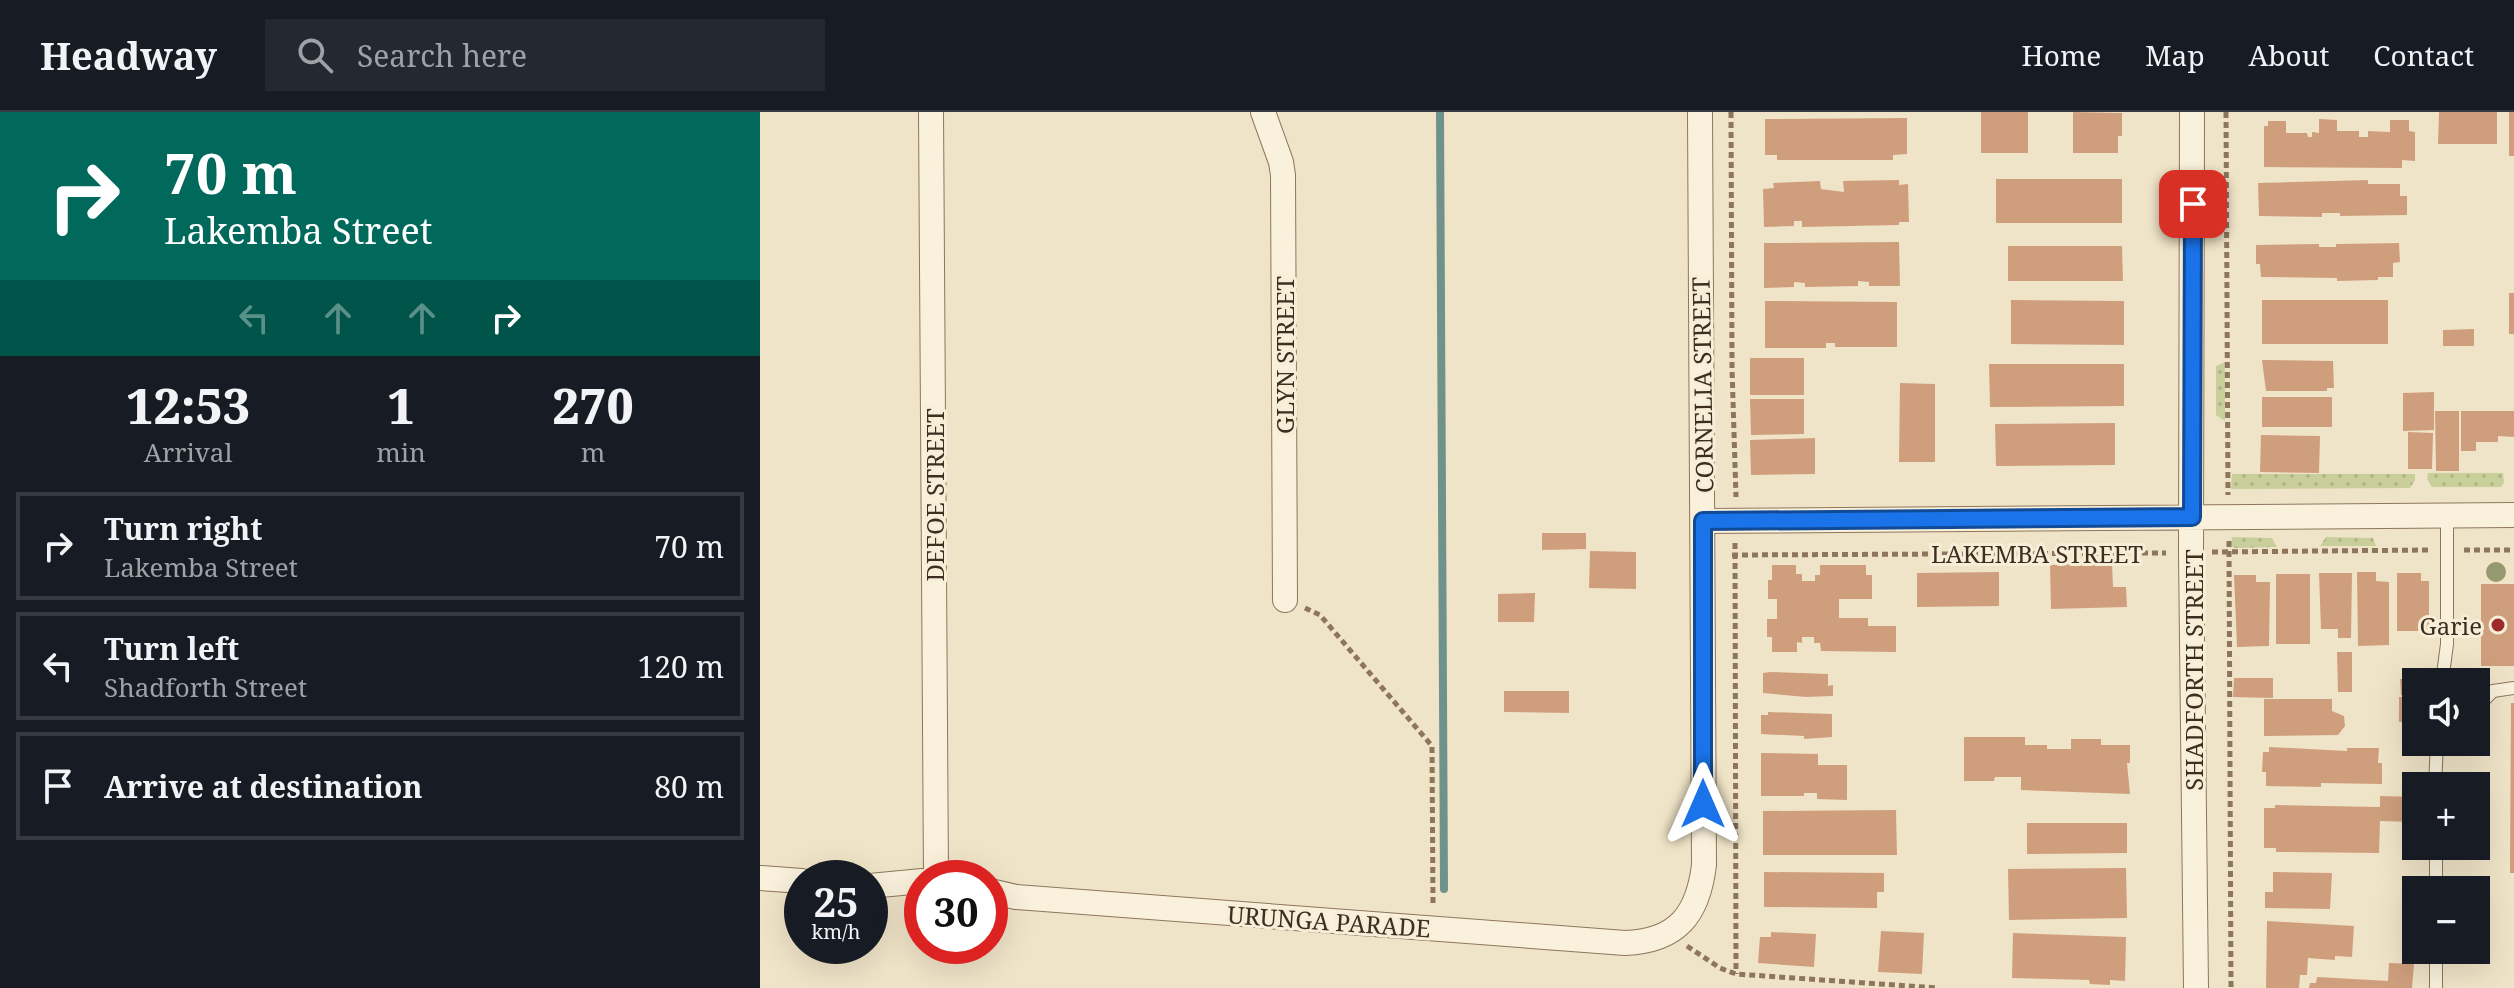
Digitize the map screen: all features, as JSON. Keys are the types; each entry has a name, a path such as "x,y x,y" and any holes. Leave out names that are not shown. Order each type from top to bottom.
{"street":[{"name":"DEFOE STREET","path":"931,112 936,860"},
{"name":"GLYN STREET","path":"1263,112 1283,175 1285,600"},
{"name":"CORNELIA STREET","path":"1667,933 1681,925 1689,915 1697,900 1703,873 1700,112"},
{"name":"SHADFORTH STREET","path":"2192,112 2191,553 2196,988"},
{"name":"LAKEMBA STREET","path":"1703,521 2514,515"},
{"path":"760,878 784,880"},
{"name":"URUNGA PARADE","path":"1008,895 1625,943 1651,940 1667,933"}],"lane":[{"path":"2444,668 2447,644 2447,516"},
{"path":"2490,694 2514,688"},
{"path":"2436,964 2436,988"}],"path":[{"name":"SHADFORTH STREET","path":"2226,112 2231,988"},
{"name":"LAKEMBA STREET","path":"1703,556 2514,550"},
{"path":"1285,600 1320,615 1432,746 1433,929"},
{"path":"1667,933 1720,968 1736,974 1938,988"}],"green space":[{"path":"2225,362 2225,421 2216,415 2216,366"},
{"path":"2428,473 2503,473 2504,483 2501,487 2432,487 2427,479"},
{"path":"2232,474 2415,474 2415,480 2410,488 2231,489"},
{"path":"2232,537 2272,538 2277,547 2234,548 2231,545"},
{"path":"2326,537 2373,538 2376,546 2320,546"}],"building":[{"path":"1981,112 2028,112 2028,153 1981,153"},
{"path":"2073,112 2122,113 2118,153 2073,153"},
{"path":"2439,112 2497,112 2497,144 2438,144"},
{"path":"2509,112 2514,112 2514,156 2509,156"},
{"path":"1907,118 1907,154 1893,155 1893,160 1777,160 1777,155 1765,155 1765,119"},
{"path":"2319,119 2337,120 2337,131 2359,131 2359,137 2368,137 2368,131 2390,132 2390,120 2409,120 2409,131 2415,132 2415,161 2402,160 2402,168 2264,167 2264,126 2268,126 2268,121 2286,121 2286,133 2307,133 2308,137 2312,137 2312,132 2319,133"},
{"path":"1996,179 2122,179 2122,223 1996,223"},
{"path":"1899,180 1899,185 1908,184 1909,222 1899,222 1899,225 1802,227 1802,221 1794,221 1794,226 1764,227 1763,189 1774,188 1773,183 1820,181 1821,189 1844,192 1843,181"},
{"path":"2368,180 2368,184 2400,184 2400,196 2407,196 2407,215 2340,216 2340,213 2322,213 2322,217 2259,216 2258,183"},
{"path":"1899,242 1900,286 1869,286 1869,282 1858,281 1858,286 1805,287 1805,283 1794,282 1794,287 1764,288 1764,243"},
{"path":"2399,243 2400,262 2393,263 2393,277 2378,277 2378,280 2261,277 2260,264 2256,264 2256,245 2319,244 2319,247 2336,247 2336,244"},
{"path":"2008,246 2122,246 2123,281 2008,281"},
{"path":"2509,293 2514,293 2514,334 2509,334"},
{"path":"2011,300 2124,301 2124,345 2011,344"},
{"path":"2262,300 2388,300 2388,344 2262,344"},
{"path":"1765,301 1897,302 1897,347 1835,347 1835,343 1826,343 1826,348 1765,348"},
{"path":"2474,329 2474,346 2443,346 2443,330"},
{"path":"1750,358 1804,358 1804,395 1750,395"},
{"path":"2262,360 2333,361 2334,388 2327,388 2327,391 2266,391"},
{"path":"1989,364 2124,364 2124,406 1990,407"},
{"path":"1900,383 1935,384 1935,462 1899,462"},
{"path":"2434,392 2434,430 2403,431 2403,393"},
{"path":"2262,397 2332,397 2332,427 2262,427"},
{"path":"1750,399 1804,399 1804,434 1751,435"},
{"path":"2435,411 2459,411 2459,471 2436,471"},
{"path":"2461,411 2514,411 2514,437 2498,436 2498,442 2476,442 2476,451 2461,451"},
{"path":"2115,423 2115,465 1996,466 1995,424"},
{"path":"2408,432 2433,433 2432,469 2408,469"},
{"path":"2261,435 2320,436 2319,473 2260,472"},
{"path":"1815,438 1815,474 1751,475 1750,440"},
{"path":"1542,533 1586,533 1586,549 1542,550"},
{"path":"1590,551 1636,552 1636,589 1589,588"},
{"path":"2112,563 2113,587 2126,587 2127,607 2051,609 2050,565"},
{"path":"1772,565 1796,565 1796,574 1802,574 1802,581 1815,581 1815,575 1820,575 1820,565 1866,565 1866,575 1872,575 1872,599 1839,599 1839,618 1868,618 1868,626 1896,626 1896,652 1821,651 1820,643 1814,643 1814,637 1802,637 1802,643 1797,642 1797,652 1772,652 1772,637 1767,637 1767,619 1777,619 1777,599 1768,599"},
{"path":"1999,572 1999,606 1917,607 1917,573"},
{"path":"2357,572 2376,572 2376,581 2389,582 2389,645 2358,646"},
{"path":"2319,573 2352,573 2351,638 2338,638 2338,629 2321,629"},
{"path":"2397,573 2421,573 2421,581 2429,581 2429,631 2397,631"},
{"path":"2276,574 2310,574 2310,644 2276,644"},
{"path":"2234,575 2256,575 2256,582 2270,582 2269,646 2237,647"},
{"name":"Garie","path":"2481,584 2514,584 2514,666 2481,666"},
{"path":"1535,593 1534,622 1498,622 1498,594"},
{"path":"2337,652 2352,652 2352,692 2338,692"},
{"path":"1763,673 1828,674 1828,686 1833,685 1833,696 1763,693"},
{"path":"2234,678 2273,678 2273,698 2233,697"},
{"path":"1504,691 1569,691 1569,713 1504,712"},
{"path":"2399,697 2402,697 2402,722 2399,722"},
{"path":"2264,699 2332,699 2332,711 2344,716 2345,726 2338,735 2264,736"},
{"path":"2511,703 2514,703 2514,873 2510,873"},
{"path":"1768,712 1832,714 1832,737 1804,739 1804,736 1761,734 1761,715 1768,715"},
{"path":"1964,737 2025,737 2025,745 2047,745 2047,749 2071,749 2071,739 2101,739 2101,745 2130,745 2130,763 2127,763 2130,794 2021,790 2021,777 1964,781"},
{"path":"2269,747 2347,751 2347,748 2379,748 2382,784 2266,786 2266,772 2262,772 2263,752 2269,752"},
{"path":"1761,753 1818,754 1818,765 1847,765 1847,800 1817,799 1817,793 1761,796"},
{"path":"2380,796 2402,797 2402,822 2380,821 2379,853 2276,852 2276,848 2264,848 2264,808 2275,808 2275,805 2380,807"},
{"path":"1896,810 1897,855 1763,855 1763,811"},
{"path":"2027,823 2127,823 2127,853 2027,854"},
{"path":"2126,868 2127,918 2009,920 2008,869"},
{"path":"1764,872 1884,873 1884,892 1877,892 1877,908 1764,907"},
{"path":"2273,872 2332,873 2330,909 2265,908 2265,892 2273,892"},
{"path":"2267,921 2354,926 2352,957 2335,956 2335,960 2308,958 2307,975 2300,975 2299,988 2266,988"},
{"path":"1881,931 1924,933 1922,974 1878,972"},
{"path":"1771,932 1816,934 1814,967 1758,963 1760,937 1771,937"},
{"path":"2013,933 2126,937 2125,981 2110,980 2110,985 2090,984 2089,980 2012,978"},
{"path":"2389,963 2414,964 2412,988 2309,988 2310,983 2316,983 2317,977 2388,981"}],"waterway":[{"path":"1440,112 1444,889"}],"place":[{"name":"Garie","path":"2498,625"}],"route":[{"path":"1703,804 1703,521 2192,517 2193,204"}]}
